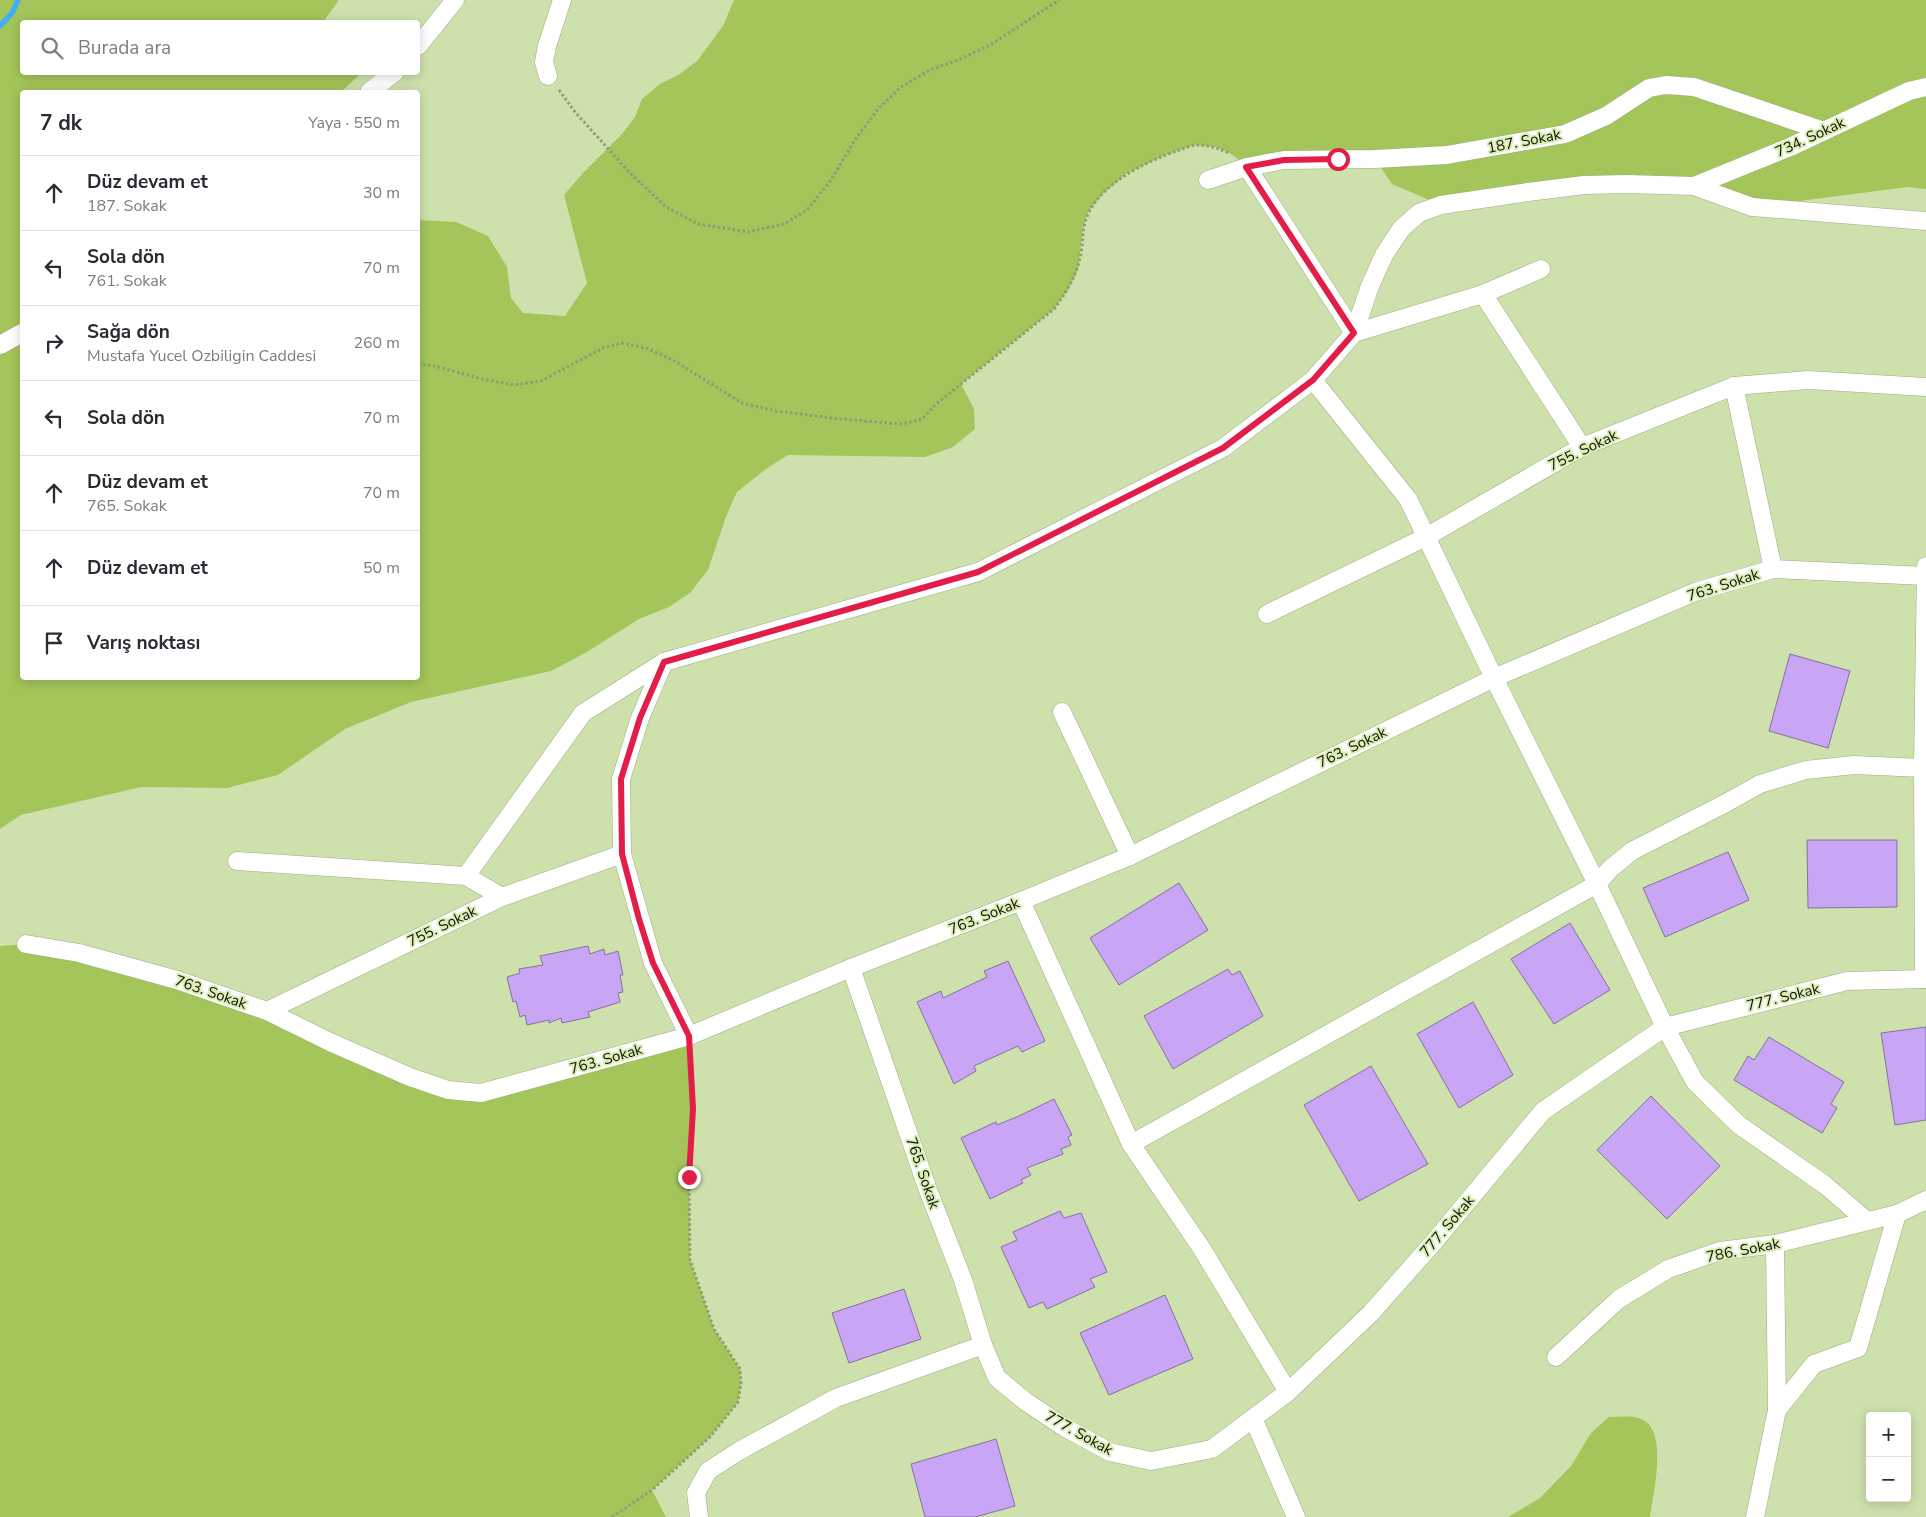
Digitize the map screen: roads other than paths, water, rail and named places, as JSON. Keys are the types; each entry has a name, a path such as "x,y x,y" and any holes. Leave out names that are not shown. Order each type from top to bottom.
{"street":[{"path":"420,44 455,0"},
{"path":"548,76 544,62 547,46 562,0"},
{"path":"372,90 391,75"},
{"name":"187. Sokak","path":"1208,180 1246,167 1284,160 1375,160 1447,155 1565,134 1606,116 1649,88 1666,85 1694,87 1824,130"},
{"name":"734. Sokak","path":"1694,186 1790,147 1909,91 1926,87"},
{"path":"1246,167 1354,333"},
{"path":"466,876 583,713 664,662 978,572 1223,448 1313,380 1354,333 1370,286 1384,255 1401,229 1420,212 1441,205 1528,192 1627,184 1694,186 1752,207 1926,221"},
{"path":"1354,333 1484,294 1541,270"},
{"path":"1484,294 1582,447"},
{"path":"0,345 20,334"},
{"path":"1313,380 1408,499 1494,678 1597,884 1665,1028 1695,1082 1739,1125 1825,1185 1867,1221"},
{"name":"755. Sokak","path":"1266,614 1426,537 1582,447 1734,386 1808,380 1926,387"},
{"path":"1734,386 1773,569"},
{"name":"763. Sokak","path":"26,944 79,953 177,980 267,1011 330,1042 410,1077 448,1090 481,1093 689,1036 851,968 1021,901 1130,856 1494,678 1695,592 1773,569 1926,573"},
{"path":"1925,979 1923,768 1926,573"},
{"path":"664,662 640,718 621,779 622,854 653,963 689,1036"},
{"path":"1062,712 1130,856"},
{"path":"1131,1144 1597,884 1610,869 1632,851 1760,784 1806,770 1854,765 1923,768"},
{"name":"755. Sokak","path":"267,1011 502,897 622,854"},
{"path":"237,861 466,876 502,897"},
{"path":"1021,901 1131,1144 1202,1249 1288,1392"},
{"name":"765. Sokak","path":"851,968 928,1190 963,1280 983,1345 997,1378"},
{"name":"777. Sokak","path":"997,1378 1041,1412 1110,1452 1151,1461 1212,1449 1288,1392 1370,1314 1433,1243 1543,1112 1665,1028 1847,981 1925,979"},
{"name":"786. Sokak","path":"1556,1357 1619,1299 1668,1268 1720,1251 1775,1244 1897,1214 1926,1200"},
{"path":"1776,1410 1814,1364 1858,1348 1897,1214"},
{"path":"1755,1517 1776,1410 1775,1244"},
{"path":"699,1517 696,1493 708,1471 739,1451 836,1398 983,1345"},
{"path":"1253,1418 1296,1517"}],"waterway":[{"path":"0,26 12,13 18,0"}]}
